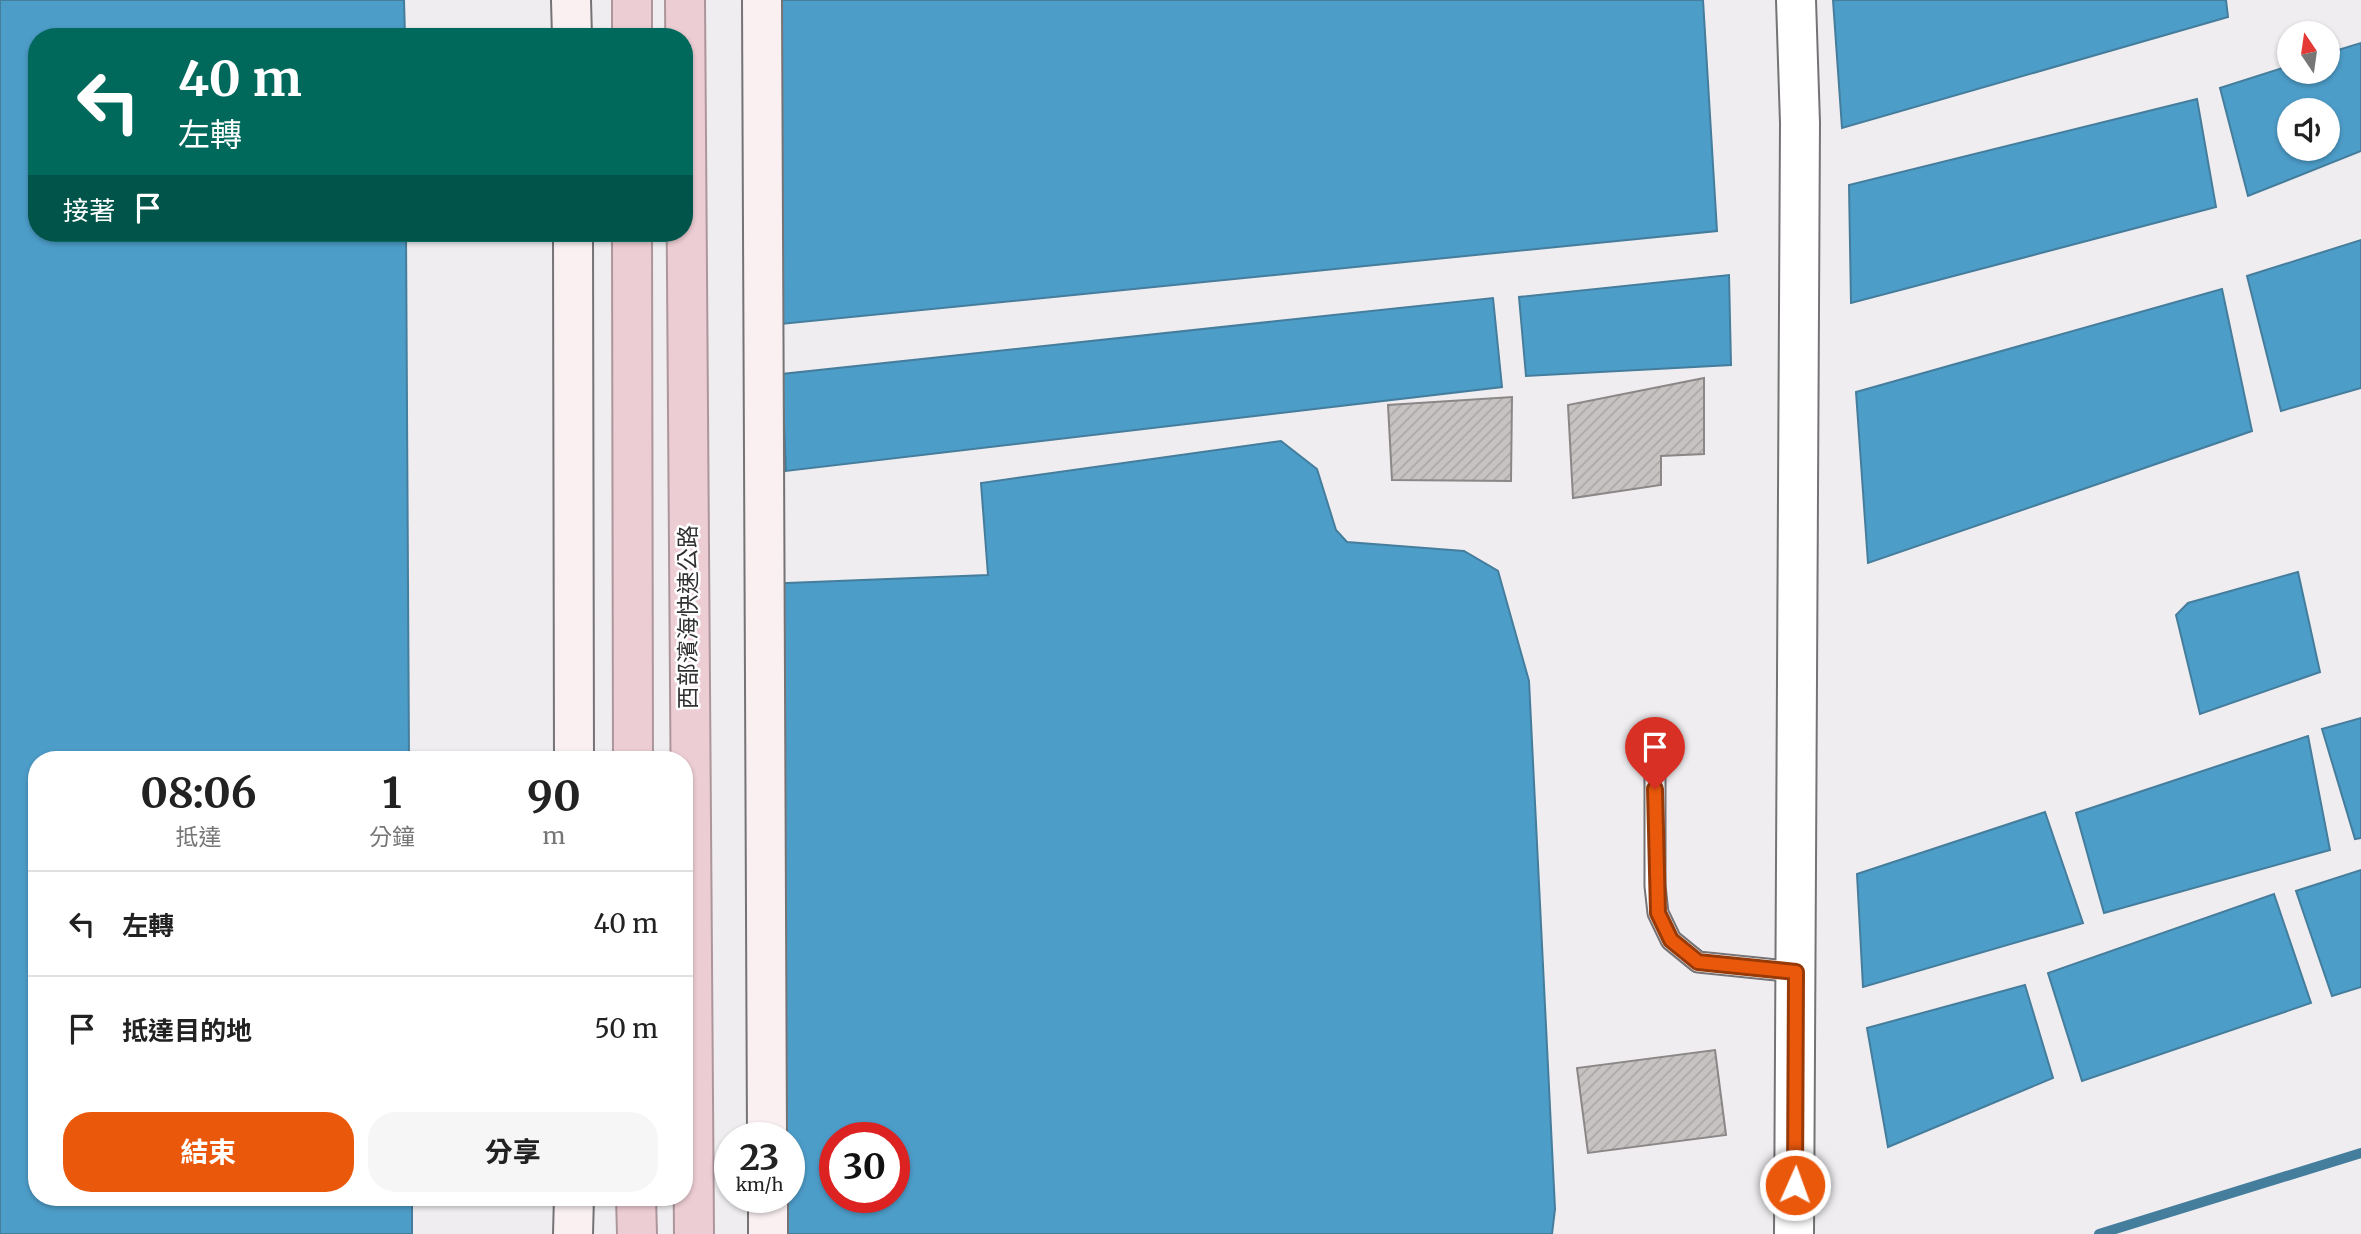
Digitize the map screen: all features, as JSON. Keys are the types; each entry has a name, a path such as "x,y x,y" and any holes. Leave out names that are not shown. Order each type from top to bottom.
{"highway":[{"path":"632,0 632,28"},
{"name":"西部濱海快速公路","path":"685,0 685,28"},
{"path":"632,242 633,751"},
{"name":"西部濱海快速公路","path":"687,242 690,751"},
{"name":"西部濱海快速公路","path":"693,1097 694,1234"},
{"path":"636,1206 637,1234"}],"street":[{"path":"571,0 572,28"},
{"path":"762,0 767,1122"},
{"path":"1794,1234 1795,592 1800,123 1796,0"},
{"path":"573,242 574,751"},
{"path":"573,1234 574,1206"},
{"path":"768,1213 768,1234"}],"lane":[{"path":"1655,740 1655,886 1658,913 1671,940 1698,962 1796,972"}],"water":[{"path":"0,0 404,0 405,28 28,28 28,242 406,242 409,751 28,751 28,1206 412,1206 412,1234 0,1234"},
{"path":"775,0 1703,0 1717,231 781,324"},
{"path":"1833,0 2226,0 2228,17 1842,128"},
{"path":"2361,43 2361,151 2340,159 2340,98 2277,98 2277,161 2336,161 2248,196 2220,88 2277,70 2277,84 2340,84 2340,49"},
{"path":"2197,99 2216,207 1851,303 1849,185"},
{"path":"2361,240 2361,388 2281,411 2247,276"},
{"path":"1729,275 1731,365 1526,376 1519,297"},
{"path":"2222,289 2252,431 1868,563 1856,392"},
{"path":"1493,298 1502,387 786,471 782,374"},
{"path":"1281,441 1317,469 1336,530 1347,542 1464,551 1498,571 1529,681 1555,1209 1552,1234 759,1234 759,1213 805,1213 805,1122 759,1122 762,584 988,575 981,483"},
{"path":"2298,572 2320,672 2200,714 2176,615 2188,603"},
{"path":"2361,718 2361,838 2355,839 2322,729"},
{"path":"2308,736 2330,850 2104,913 2076,813"},
{"path":"2045,812 2083,923 1863,987 1857,874"},
{"path":"2361,870 2361,987 2332,996 2296,891"},
{"path":"2274,894 2311,1003 2082,1081 2048,973"},
{"path":"2025,985 2053,1078 1888,1147 1867,1028"}],"building":[{"path":"1704,378 1704,454 1661,456 1661,485 1573,498 1568,405"},
{"path":"1512,397 1511,481 1392,480 1388,405"},
{"path":"1715,1050 1726,1135 1588,1153 1577,1068"}],"waterway":[{"path":"2099,1234 2361,1153"}],"route":[{"path":"1655,789 1655,886 1658,913 1671,940 1698,962 1796,972 1795,1185"}]}
